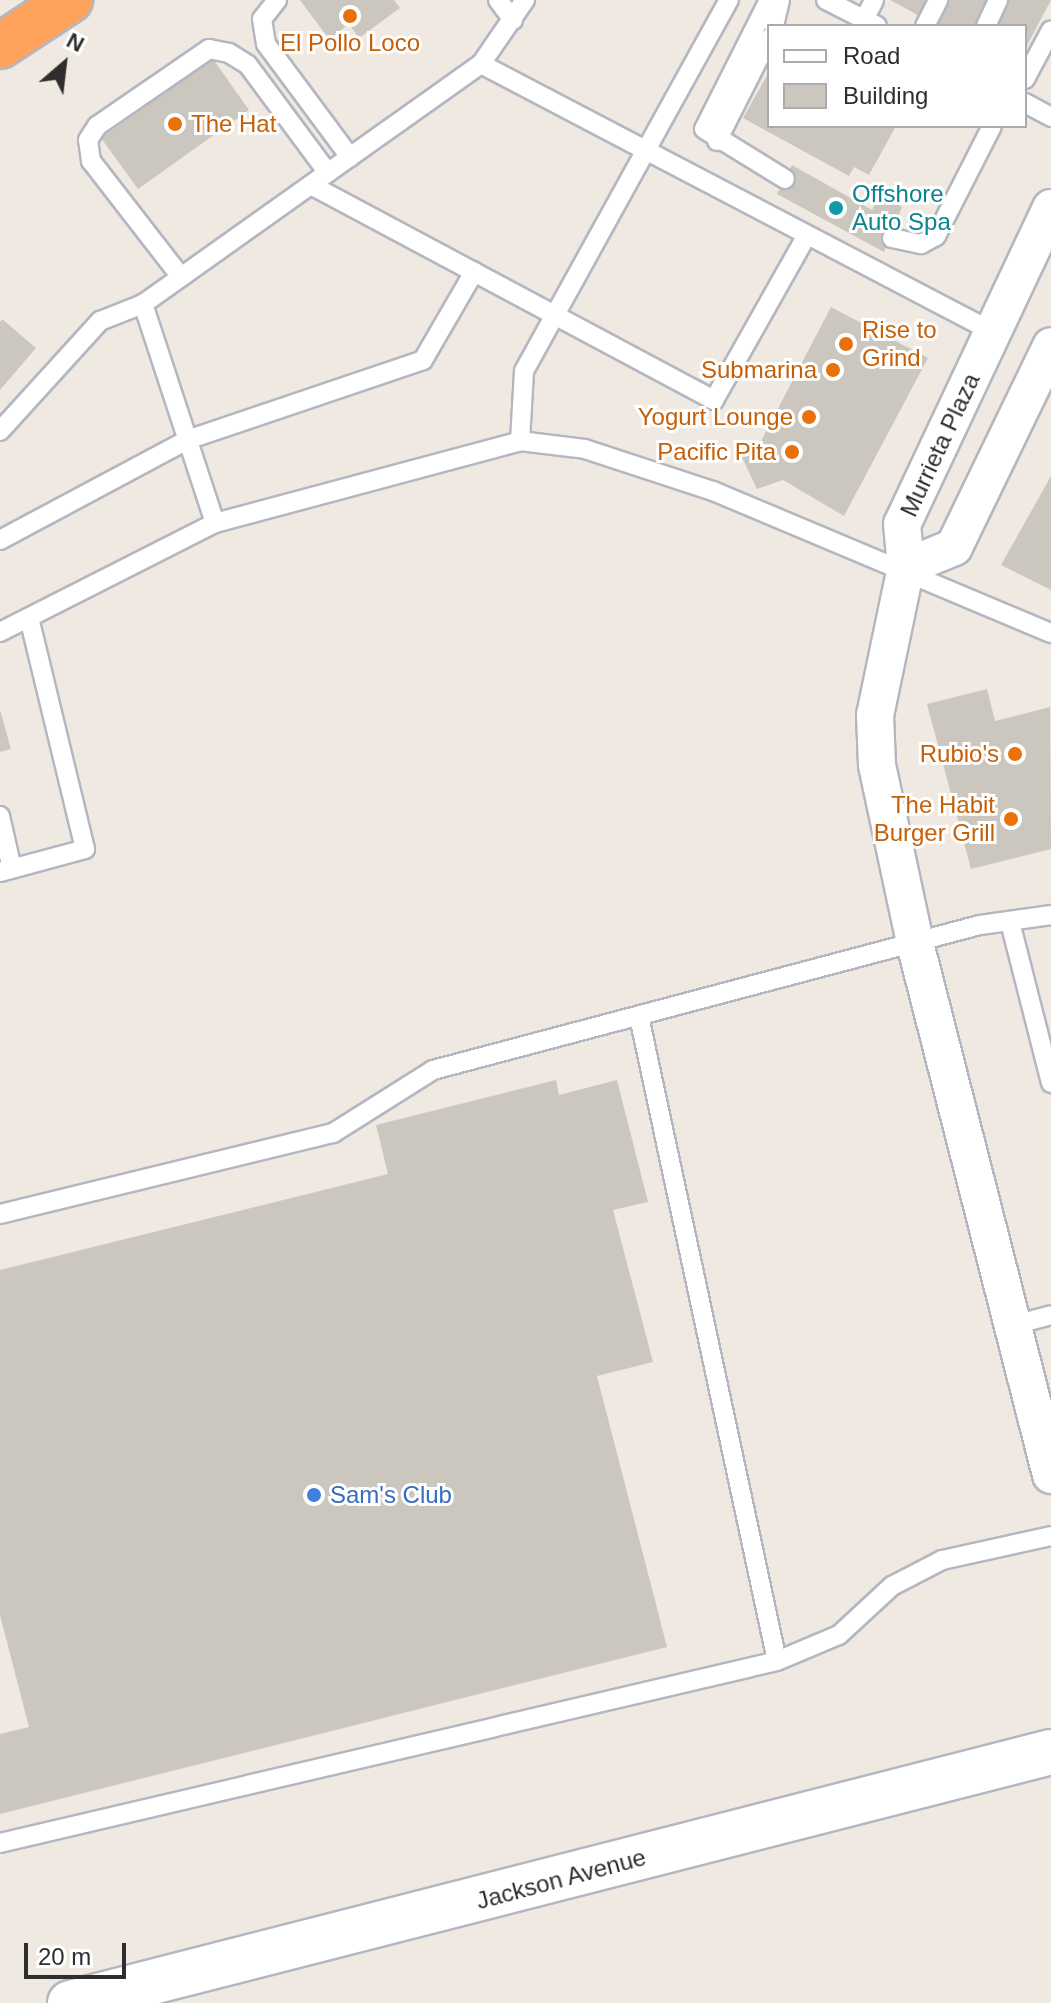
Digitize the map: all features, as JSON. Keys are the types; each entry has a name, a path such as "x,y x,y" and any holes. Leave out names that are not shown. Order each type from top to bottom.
{"highway":[{"path":"0,46 70,0"}],"main road":[{"name":"Jackson Avenue","path":"70,2003 1051,1752"}],"street":[{"name":"Murrieta Plaza","path":"1051,208 902,524 906,567 875,715 877,765 915,943 1051,1475"},
{"path":"906,567 954,547 1051,346"}],"lane":[{"path":"277,0 262,19 266,44 350,157"},
{"path":"498,0 513,20"},
{"path":"0,431 100,321 143,304 481,64 525,0"},
{"path":"520,441 524,371 729,0"},
{"path":"769,0 704,121 717,141 785,179"},
{"path":"774,24 780,0"},
{"path":"826,0 870,23 874,0"},
{"path":"926,24 938,0"},
{"path":"987,24 998,0"},
{"path":"1027,75 1051,30"},
{"path":"717,141 767,42"},
{"path":"181,277 91,161 88,140 97,126 209,49 229,53 248,65 328,173"},
{"path":"481,64 806,237 993,332"},
{"path":"1027,104 1051,117"},
{"path":"892,238 921,244 936,236 991,128"},
{"path":"311,185 714,400 806,237"},
{"path":"0,540 187,440 423,360 474,272"},
{"path":"143,304 215,523"},
{"path":"0,632 30,621 215,523 520,441 585,449 906,567 954,595 1051,633"},
{"path":"0,816 6,871 85,849 30,621"},
{"path":"0,1214 277,1150 333,1133 433,1070 640,1021 980,925 1011,926 1051,915"},
{"path":"1011,926 1051,1083"},
{"path":"640,1021 777,1661"},
{"path":"1014,1325 1051,1315"},
{"path":"0,1843 777,1661 839,1635 892,1586 942,1560 1051,1536"}],"building":[{"name":"El Pollo Loco","path":"300,0 394,0 400,8 359,38 349,24 329,39"},
{"path":"890,0 1051,0 1027,45 1027,24 934,24"},
{"name":"The Hat","path":"213,59 249,110 138,189 101,138"},
{"path":"767,76 767,128 895,128 869,175 854,167 849,176 743,118"},
{"name":"Offshore Auto Spa","path":"792,165 872,210 880,195 902,207 884,252 777,194"},
{"path":"831,307 928,358 844,516 783,480 757,489 741,455 758,447"},
{"path":"2,319 36,348 0,390 0,322"},
{"path":"1051,476 1051,590 1001,565"},
{"path":"987,689 995,721 1050,707 1051,849 971,869 927,704"},
{"path":"0,710 11,749 0,752"},
{"name":"Sam's Club","path":"556,1080 559,1095 617,1080 648,1202 613,1210 653,1362 597,1376 667,1647 0,1814 0,1734 29,1727 0,1615 0,1270 388,1174 376,1125"}],"place":[{"name":"El Pollo Loco","path":"350,16"},
{"name":"The Hat","path":"175,124"},
{"name":"Offshore Auto Spa","path":"836,208"},
{"name":"Rise to Grind","path":"846,344"},
{"name":"Submarina","path":"833,370"},
{"name":"Yogurt Lounge","path":"809,417"},
{"name":"Pacific Pita","path":"792,452"},
{"name":"Rubio's","path":"1015,754"},
{"name":"The Habit Burger Grill","path":"1011,819"},
{"name":"Sam's Club","path":"314,1495"}]}
